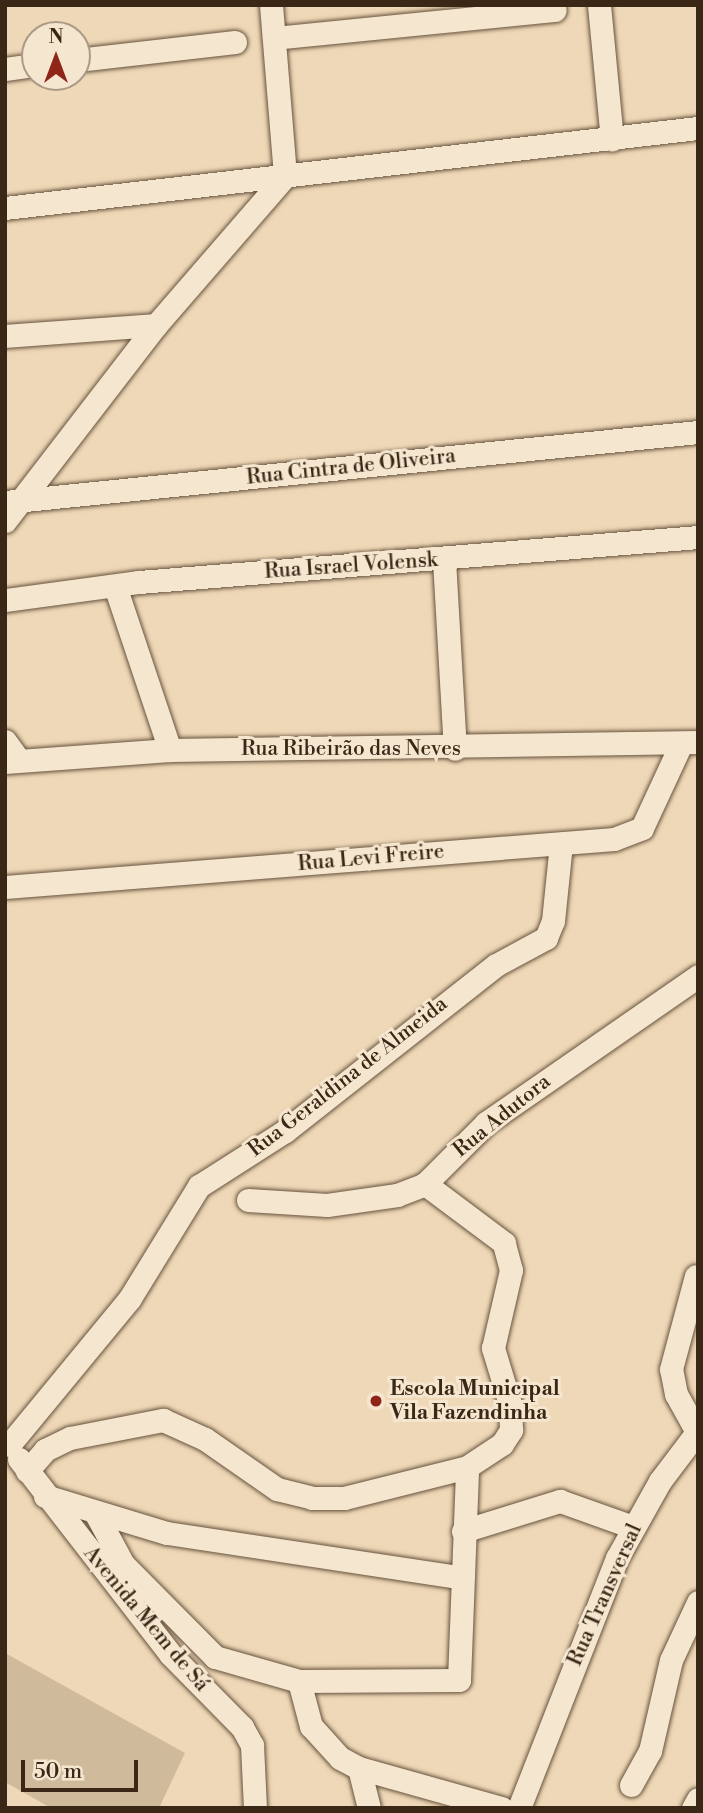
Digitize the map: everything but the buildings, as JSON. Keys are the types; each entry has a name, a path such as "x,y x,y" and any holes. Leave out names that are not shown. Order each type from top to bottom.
{"street":[{"path":"5,520 13,502 156,325 285,176 271,5"},
{"path":"600,5 612,139"},
{"path":"274,38 555,10"},
{"path":"91,58 234,42"},
{"path":"5,208 698,128"},
{"path":"5,336 156,325"},
{"name":"Rua Cintra de Oliveira","path":"13,502 698,432"},
{"name":"Rua Israel Volensk","path":"5,600 115,586 353,563 444,561 698,537"},
{"path":"444,561 455,749"},
{"path":"115,586 170,750"},
{"name":"Rua Ribeirão das Neves","path":"9,754 170,750 455,749 690,743"},
{"name":"Rua Levi Freire","path":"5,887 614,839 642,828 690,743"},
{"name":"Rua Geraldina de Almeida","path":"7,1442 130,1298 199,1186 285,1131 496,965 546,938 553,921 561,843"},
{"name":"Rua Adutora","path":"248,1200 327,1205 397,1195 425,1184 486,1123 698,976"},
{"path":"27,1471 45,1450 70,1438 163,1420 205,1439 258,1479 312,1498 344,1498 467,1467 502,1444 511,1430 510,1404 493,1348 511,1270 509,1255 489,1228 425,1184"},
{"name":"Rua Transversal","path":"519,1808 633,1527 698,1432 676,1394 671,1369 696,1276"},
{"name":"Avenida Mem de Sá","path":"7,1442 45,1496 170,1654 242,1727 251,1745 255,1808"},
{"path":"96,1514 123,1564 188,1636 215,1657 299,1681 459,1681 459,1577 467,1467"},
{"path":"45,1496 96,1514 167,1533 459,1577"},
{"path":"463,1531 560,1501 633,1527"},
{"path":"631,1786 650,1751 671,1660 698,1602"},
{"path":"299,1681 311,1726 325,1747 359,1768 501,1808"},
{"path":"359,1768 369,1808"},
{"path":"693,1808 698,1799"}],"shaded area":[{"path":"5,1653 185,1753 159,1808 51,1808 5,1782"}],"place":[{"name":"Escola Municipal Vila Fazendinha","path":"376,1401"}]}
